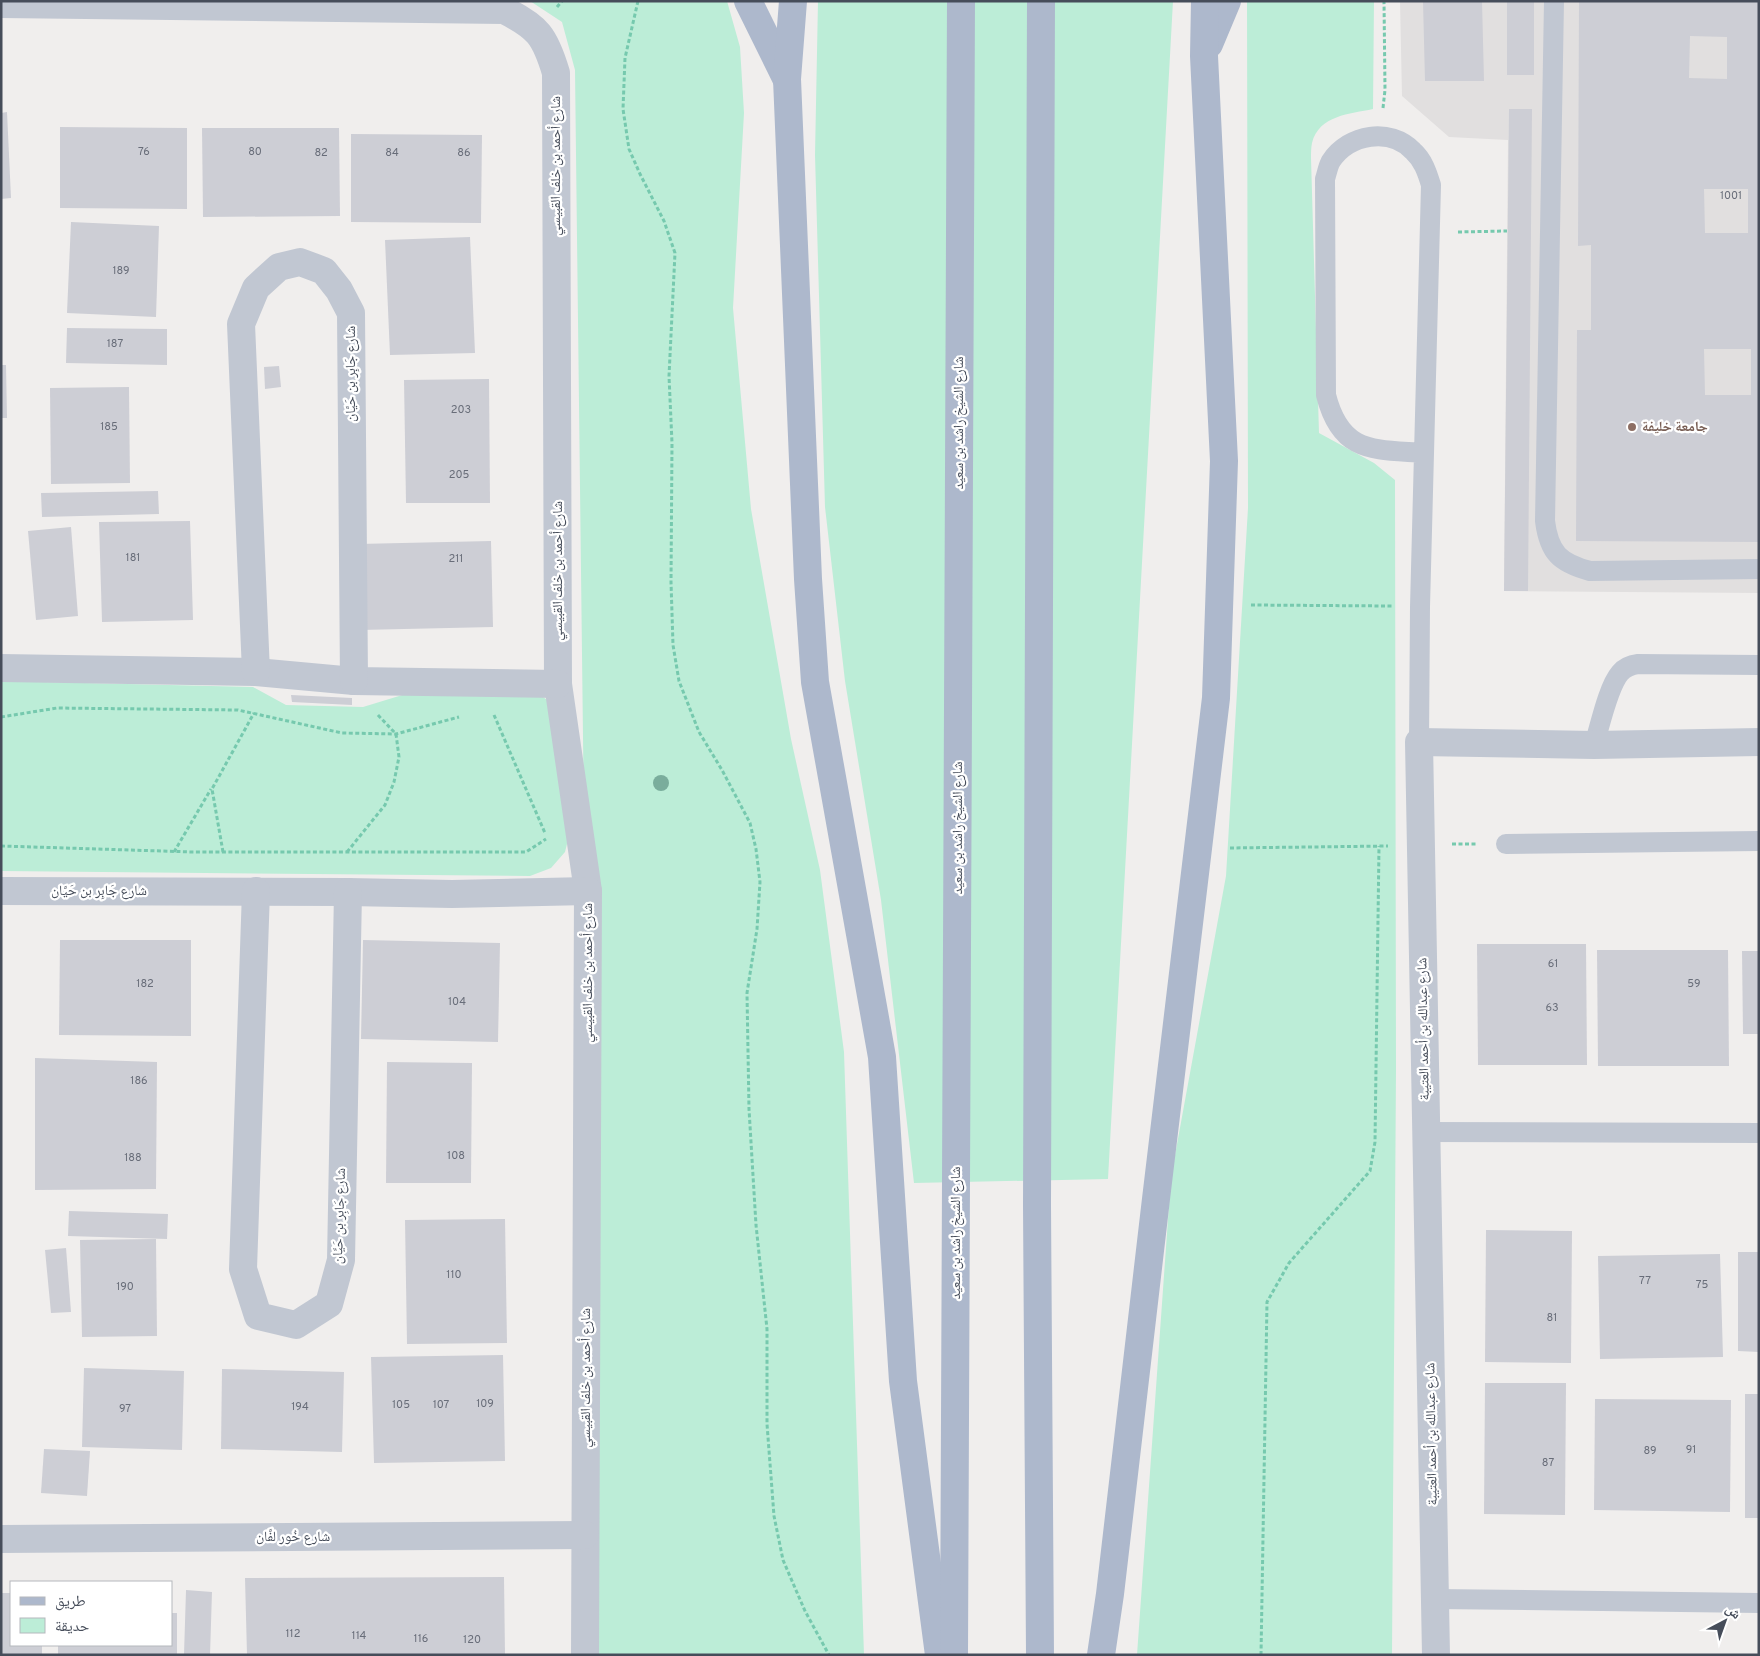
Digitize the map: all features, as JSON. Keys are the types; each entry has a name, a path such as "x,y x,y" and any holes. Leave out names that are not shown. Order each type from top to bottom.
{"main road":[{"path":"748,1 787,79"},
{"path":"793,1 787,79 808,579 815,682 882,1057 903,1381 938,1655"},
{"name":"شارع الشيخ راشد بن سعيد","path":"954,1655 961,1"},
{"path":"1040,1655 1037,1206 1041,1"},
{"path":"1101,1655 1110,1594 1216,698 1224,461 1204,56 1205,1"},
{"path":"1204,56 1226,1"}],"street":[{"name":"شارع أحمد بن خلف القبيسي","path":"1,4 504,10 522,19 538,31 549,50 556,73 558,684 588,891 584,1655"},
{"name":"شارع جَابِر بن حَيَّان","path":"256,672 241,324 256,288 279,267 300,262 324,271 339,290 351,313 354,681"},
{"path":"1,668 256,672 354,681 558,684"},
{"path":"1419,742 1594,745 1759,742"},
{"name":"شارع عبدالله بن أحمد العتيبة","path":"1419,742 1436,1655"},
{"name":"شارع جَابِر بن حَيَّان","path":"1,891 256,891 452,894 588,891"},
{"name":"شارع جَابِر بن حَيَّان","path":"256,891 244,1268 258,1316 296,1325 329,1304 341,1260 348,892"},
{"name":"شارع خُور لفَّان","path":"1,1539 585,1536"}],"lane":[{"path":"1554,1 1545,522 1548,540 1557,555 1572,566 1590,571 1759,569"},
{"path":"1419,742 1420,607 1431,185 1425,166 1413,150 1395,139 1375,136 1358,139 1342,148 1330,162 1325,179 1326,394 1331,412 1340,428 1353,440 1369,448 1424,453"},
{"path":"1594,745 1613,685 1622,671 1628,666 1638,664 1759,665"},
{"path":"1506,844 1759,841"},
{"path":"1426,1132 1759,1133"},
{"path":"1435,1599 1759,1603"}],"path":[{"path":"638,1 625,58 623,109 628,149 664,221 674,253 669,376 672,443 671,582 673,645 680,681 699,732 722,770 750,824 756,849 760,882 757,929 747,993 749,1109 756,1225 767,1329 767,1424 774,1516 784,1560 805,1610 829,1655"},
{"path":"1375,136 1380,123 1385,90 1384,1"},
{"path":"1430,232 1507,231"},
{"path":"1219,605 1420,607"},
{"path":"347,852 385,805 394,782 399,757 396,734 369,706 354,681"},
{"path":"1,717 57,708 238,710 342,733 396,734 462,717"},
{"path":"1,846 174,852 526,852 547,838 491,709"},
{"path":"174,852 212,789 254,713"},
{"path":"212,789 223,852"},
{"path":"1198,848 1506,844"},
{"path":"1262,1655 1267,1302 1289,1263 1370,1172 1375,1142 1379,846"}],"shaded area":[{"name":"جامعة خليفة","path":"1400,1 1759,1 1759,593 1504,591 1508,140 1449,137 1402,96"}],"green space":[{"path":"530,1 727,1 740,47 744,113 733,308 751,509 791,739 820,870 844,1052 864,1655 594,1655 575,70 562,22"},
{"path":"818,1 1173,1 1108,1179 914,1183 881,900 845,681 825,507 815,155"},
{"path":"1247,1 1374,1 1373,109 1336,117 1328,121 1316,134 1312,143 1311,158 1319,433 1374,463 1395,480 1396,1070 1392,1655 1137,1655 1171,1177 1226,876 1248,508"},
{"path":"1,681 253,687 286,705 363,707 422,689 543,697 557,707 571,828 565,852 551,868 530,876 1,871"}],"building":[{"path":"1423,1 1482,1 1484,81 1425,81"},
{"path":"1507,1 1534,1 1534,75 1507,75"},
{"path":"1579,1 1759,1 1759,542 1576,541 1577,330 1591,330 1591,245 1578,246","holes":["1690,36 1727,37 1727,79 1689,78","1704,189 1748,189 1748,233 1705,233","1704,349 1751,349 1751,395 1705,395"]},
{"path":"1509,109 1532,109 1528,591 1504,591"},
{"path":"7,112 11,198 1,199 1,113"},
{"path":"60,127 187,128 187,209 60,208"},
{"path":"202,128 339,128 340,216 203,217"},
{"path":"351,134 482,135 481,223 351,222"},
{"path":"71,222 159,226 156,317 67,313"},
{"path":"470,237 475,353 390,355 385,240"},
{"path":"67,328 167,329 167,365 66,363"},
{"path":"1,365 6,365 7,418 1,418"},
{"path":"279,366 281,387 265,389 264,367"},
{"path":"489,379 490,503 406,503 404,380"},
{"path":"129,387 130,483 51,484 50,388"},
{"path":"158,491 159,514 42,517 41,493"},
{"path":"190,521 193,620 102,622 99,522"},
{"path":"71,527 78,616 36,620 28,531"},
{"path":"491,541 493,627 360,630 358,544"},
{"path":"291,695 352,698 352,705 292,702"},
{"path":"60,940 191,940 191,1036 59,1035"},
{"path":"363,940 500,943 498,1042 361,1039"},
{"path":"1477,944 1586,944 1587,1065 1478,1065"},
{"path":"1597,950 1728,950 1729,1066 1598,1066"},
{"path":"1742,951 1759,951 1759,1034 1743,1034"},
{"path":"35,1058 157,1062 156,1189 35,1190"},
{"path":"387,1062 472,1063 471,1183 386,1183"},
{"path":"69,1211 168,1214 167,1239 68,1236"},
{"path":"505,1219 507,1343 407,1344 405,1220"},
{"path":"1486,1230 1572,1231 1571,1363 1485,1362"},
{"path":"156,1239 157,1336 82,1337 80,1240"},
{"path":"66,1248 71,1312 51,1313 45,1250"},
{"path":"1738,1252 1759,1252 1759,1352 1738,1351"},
{"path":"1720,1254 1723,1357 1600,1359 1598,1256"},
{"path":"503,1355 505,1461 374,1463 371,1357"},
{"path":"84,1368 184,1371 182,1450 82,1447"},
{"path":"222,1369 344,1372 342,1452 221,1449"},
{"path":"1485,1383 1566,1383 1565,1515 1484,1514"},
{"path":"1745,1394 1759,1394 1759,1518 1745,1518"},
{"path":"1595,1399 1731,1400 1730,1512 1594,1510"},
{"path":"44,1449 90,1451 87,1496 41,1493"},
{"path":"504,1577 505,1655 247,1655 245,1578"},
{"path":"186,1590 212,1592 210,1655 184,1655"},
{"path":"1,1593 10,1593 10,1646 42,1646 42,1655 1,1655"},
{"path":"172,1613 177,1613 177,1655 58,1655 58,1646 172,1646"}],"place":[{"name":"جامعة خليفة","path":"1632,427"}]}
